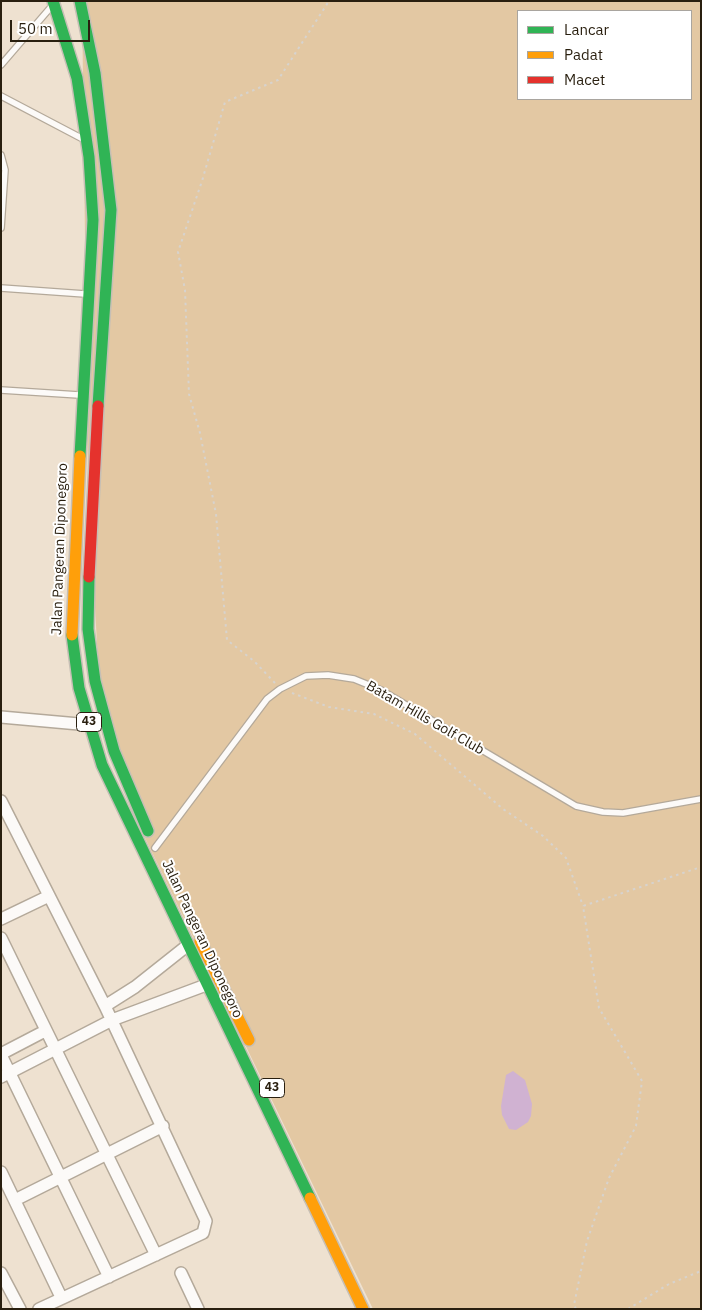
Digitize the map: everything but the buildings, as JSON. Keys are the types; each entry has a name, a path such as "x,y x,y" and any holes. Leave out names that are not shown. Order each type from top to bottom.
{"highway":[{"name":"Jalan Pangeran Diponegoro","path":"80,1 95,73 111,210 87,578 88,628 95,681 114,751 155,848 178,894"},
{"name":"Jalan Pangeran Diponegoro","path":"54,2 77,78 87,141 93,220 72,595 72,645 79,688 102,765 363,1309"},
{"name":"Jalan Pangeran Diponegoro","path":"195,930 255,1053"}],"street":[{"path":"1,717 90,725"},
{"path":"1,801 112,1020 206,1221 203,1233 40,1309"},
{"path":"1,919 49,896"},
{"path":"1,938 156,1255"},
{"path":"105,1006 135,988 188,945"},
{"path":"6,1075 112,1020 206,985"},
{"path":"45,1031 1,1054 6,1075 62,1176 109,1277"},
{"path":"15,1200 106,1152 163,1126"},
{"path":"1,1172 61,1298"},
{"path":"1,1273 20,1309"},
{"path":"180,1273 198,1309"}],"lane":[{"path":"1,65 54,2"},
{"path":"1,96 87,141"},
{"path":"1,155 5,170 1,228"},
{"path":"1,288 88,294"},
{"path":"1,390 82,395"},
{"name":"Batam Hills Golf Club","path":"155,848 267,699 280,689 306,676 328,675 354,679 381,690 576,806 603,812 623,813 701,799"}],"path":[{"path":"329,1 278,80 225,102 202,181 178,252 185,290 189,394 200,433 216,514 228,640 254,661 280,689 330,707 374,714 415,734 503,809 544,836 566,858 582,906 599,1008 642,1081 636,1126 609,1178 587,1241 574,1305 576,1309"},
{"path":"582,906 701,867"},
{"path":"628,1309 669,1284 701,1271"}],"shaded area":[{"path":"82,1 701,1 701,1309 373,1309 132,811 102,733 88,481"},
{"path":"513,1071 525,1080 532,1104 531,1116 528,1122 516,1130 509,1129 502,1115 501,1106 506,1075"}],"traffic: fast":[{"path":"53,1 77,78 89,157 93,220 80,456"},
{"path":"80,1 95,73 111,210 98,406"},
{"path":"89,577 88,629 95,681 114,751 148,831"},
{"path":"72,635 79,688 102,765 310,1198"}],"traffic: slow":[{"path":"72,635 80,456"},
{"path":"200,941 249,1040"},
{"path":"310,1198 363,1309"}],"traffic: jam":[{"path":"89,577 98,406"}]}
